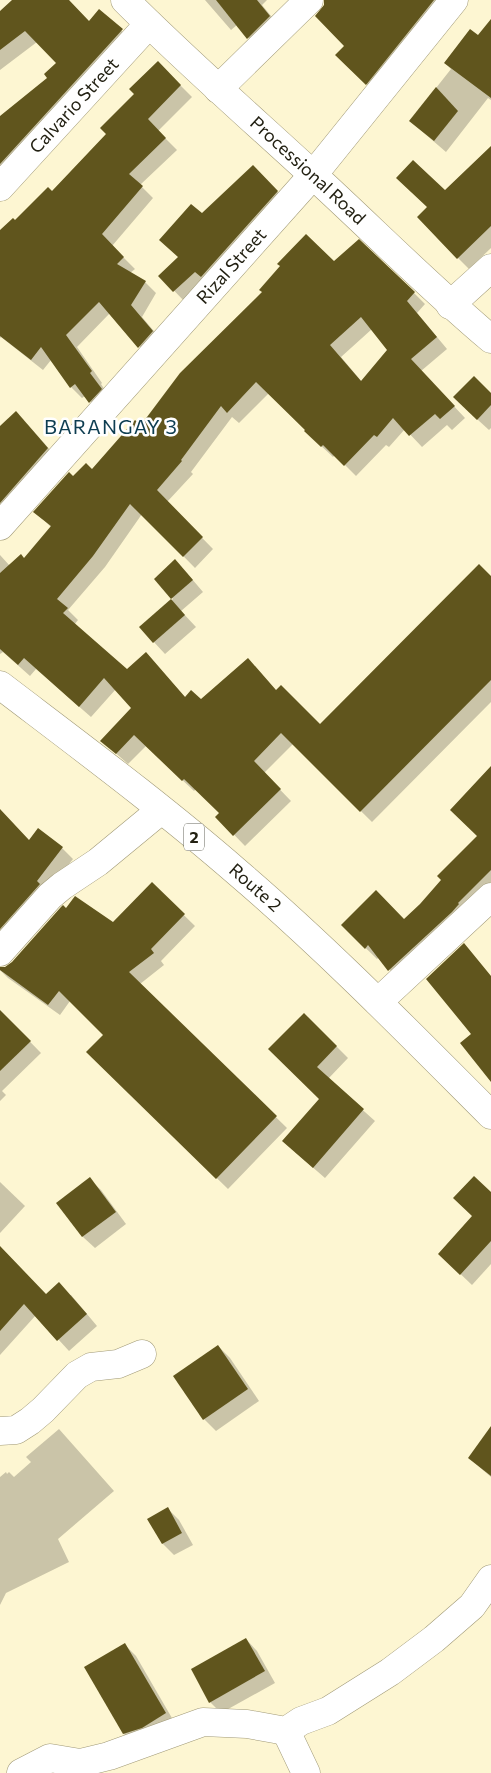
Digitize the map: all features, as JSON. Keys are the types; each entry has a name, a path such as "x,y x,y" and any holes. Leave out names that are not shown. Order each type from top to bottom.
{"main road":[{"name":"Processional Road","path":"125,0 450,305 491,339"},
{"path":"218,89 309,0"},
{"name":"Rizal Street","path":"0,526 313,175 454,0"},
{"name":"Calvario Street","path":"0,187 149,24"},
{"path":"450,305 491,268"},
{"name":"Route 2","path":"0,685 114,771 237,872 378,1002 491,1115"},
{"path":"0,952 50,896 98,862 161,810"},
{"path":"378,1002 491,897"},
{"path":"0,1431 16,1430 30,1420 43,1410 76,1375 91,1367 118,1364 142,1354"},
{"path":"22,1773 50,1758 80,1763 109,1756 203,1722 247,1724 286,1731 300,1721 328,1711 390,1672 434,1639 472,1606 491,1579"},
{"path":"286,1731 306,1773"}],"building":[{"path":"12,0 69,0 89,21 99,9 123,29 0,164 0,116 47,78 44,74 56,63 25,31 0,50 0,11"},
{"path":"216,0 257,0 270,16 247,39"},
{"path":"324,0 434,0 366,85 335,55 344,46 315,16 324,5"},
{"path":"491,19 491,98 444,63 470,29 478,35"},
{"path":"158,61 181,85 148,119 166,138 129,174 143,186 102,234 124,257 117,264 146,281 131,305 153,331 138,348 99,302 66,335 92,371 90,373 102,389 89,403 75,384 70,388 41,347 31,360 0,336 0,230 13,218 15,220 48,187 52,191 106,134 100,128 134,94 129,89"},
{"path":"436,87 458,111 434,141 409,121"},
{"path":"491,146 491,226 457,259 417,217 427,207 396,178 413,160 445,190"},
{"path":"253,165 278,191 201,277 195,272 173,292 158,276 178,257 159,240 191,204 202,213"},
{"path":"306,234 334,261 359,239 415,292 407,301 437,337 411,359 455,406 440,419 435,414 409,436 393,418 377,437 374,435 344,466 323,445 321,447 304,431 256,382 227,413 221,406 182,461 157,490 203,537 183,557 130,504 93,556 57,599 68,608 63,613 127,669 146,652 185,697 191,690 201,699 248,658 276,690 281,685 320,724 479,564 491,576 491,680 360,812 281,733 254,761 281,789 233,836 215,817 219,813 134,735 116,754 100,741 131,708 104,678 79,707 24,658 18,665 0,649 0,573 21,554 24,558 51,526 33,512 69,472 73,476 86,463 92,469 135,420 141,425 180,373 262,292 259,290 280,266 277,264","holes":["361,317 387,350 361,381 330,345"]},
{"path":"474,376 491,393 491,405 477,420 453,397"},
{"path":"16,411 48,448 0,503 0,426"},
{"path":"175,559 193,580 171,599 154,579"},
{"path":"171,599 185,615 153,643 139,627"},
{"path":"491,766 491,870 458,903 452,912 388,971 368,945 365,949 341,925 376,890 404,919 420,904 441,880 437,876 477,836 450,810"},
{"path":"0,809 29,840 38,828 63,847 37,881 40,884 0,929"},
{"path":"152,882 185,914 151,949 154,953 129,972 277,1116 216,1179 86,1052 103,1035 59,991 48,1005 0,970 0,967 5,967 12,962 61,907 63,905 66,908 75,896 113,922"},
{"path":"464,943 491,976 491,1082 460,1043 471,1034 426,979"},
{"path":"0,1010 31,1041 0,1071"},
{"path":"304,1013 337,1046 317,1067 364,1109 313,1168 282,1141 319,1099 268,1049"},
{"path":"474,1176 491,1192 491,1241 460,1275 438,1254 472,1216 453,1198"},
{"path":"90,1177 116,1212 82,1237 56,1203"},
{"path":"0,1246 46,1294 59,1282 87,1314 57,1341 24,1304 0,1331"},
{"path":"218,1345 248,1389 203,1420 173,1376"},
{"path":"491,1426 491,1476 468,1458"},
{"path":"168,1507 182,1533 162,1544 147,1519"},
{"path":"246,1638 265,1671 209,1703 191,1669"},
{"path":"125,1643 166,1713 142,1728 123,1734 84,1667"}],"district":[{"name":"BARANGAY 3","path":"111,427"}]}
